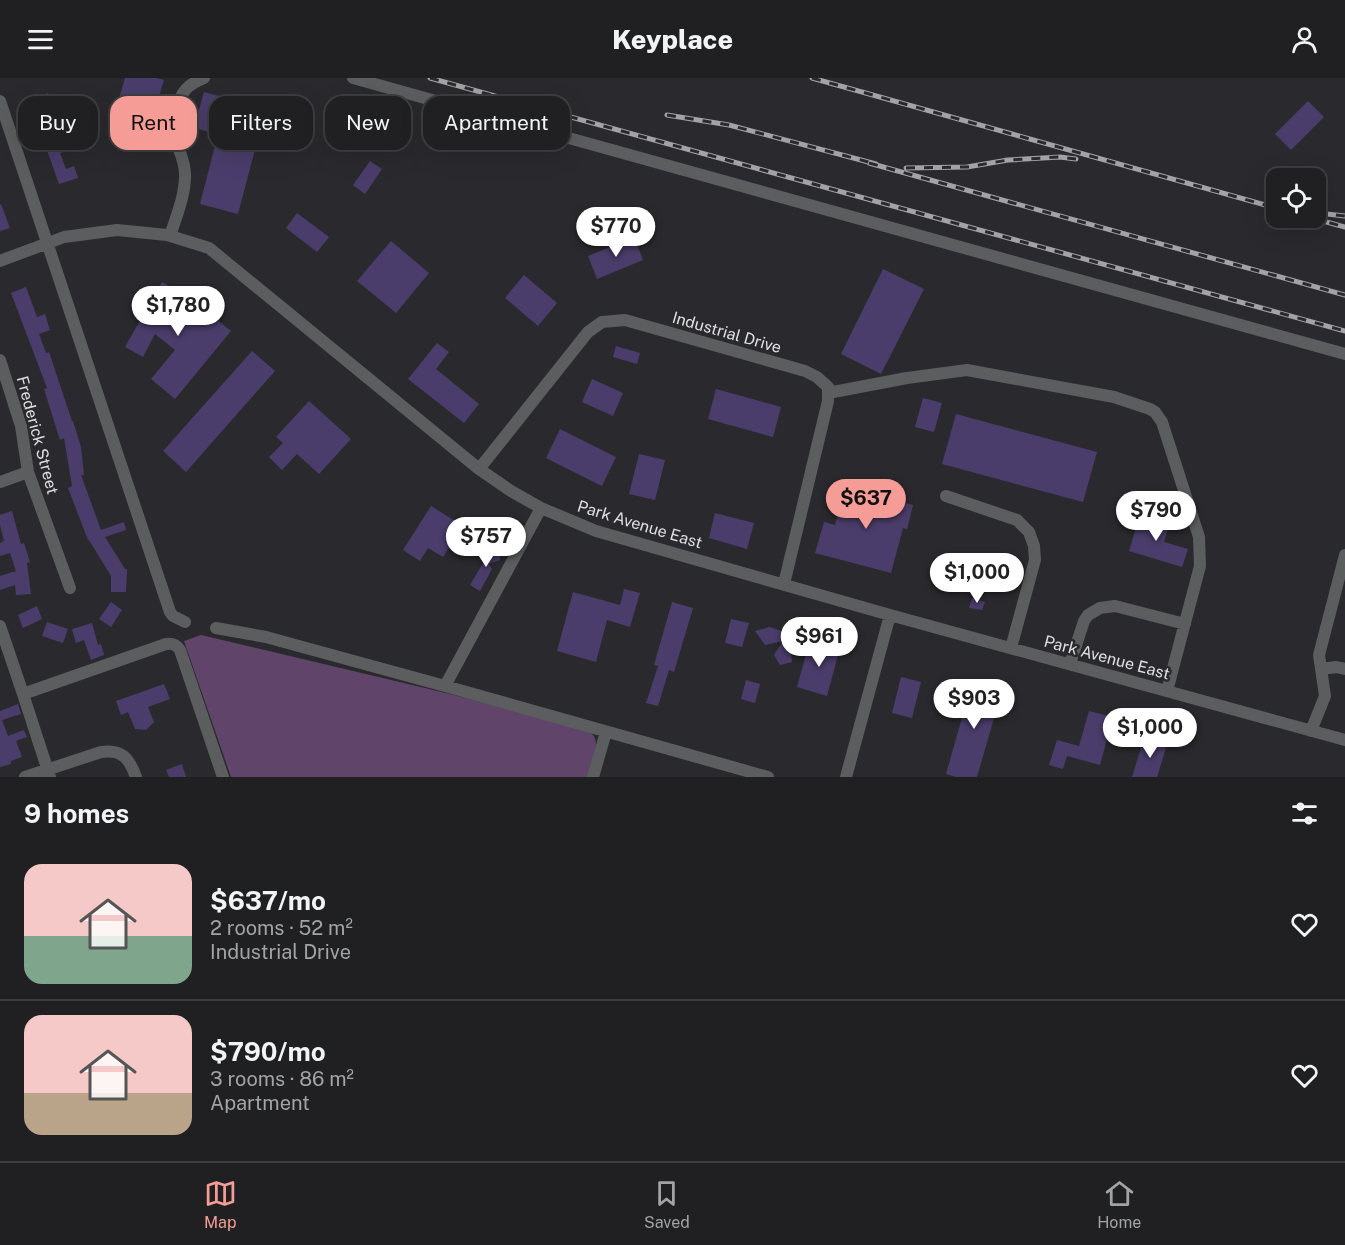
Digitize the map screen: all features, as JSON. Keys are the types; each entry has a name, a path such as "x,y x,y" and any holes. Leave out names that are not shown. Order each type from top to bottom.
{"street":[{"path":"170,236 181,201 185,176 183,158 173,125 176,111 182,93 192,84 204,78"},
{"path":"353,78 1345,354"},
{"path":"0,101 171,612 173,616 185,622"},
{"name":"Park Avenue East","path":"0,261 64,237 117,230 170,236 209,248 479,469 541,508 596,531 890,615 1345,740"},
{"name":"Industrial Drive","path":"479,469 588,332 602,322 626,320 805,371 817,377 828,387 828,393"},
{"name":"Frederick Street","path":"0,360 21,426 28,472 70,588"},
{"path":"784,584 828,393 967,370 1114,397 1150,409 1162,422 1199,537 1200,566 1167,691"},
{"path":"0,482 28,472"},
{"path":"946,496 1017,520 1029,532 1034,546 1035,560 1011,648"},
{"path":"445,686 541,508"},
{"path":"1311,731 1325,696 1319,655 1345,555"},
{"path":"1070,664 1084,621 1088,615 1100,608 1115,606 1185,624"},
{"path":"846,777 890,615"},
{"path":"0,626 49,773"},
{"path":"216,628 266,637 768,777"},
{"path":"23,694 166,644 174,644 180,650 223,777"},
{"path":"1321,669 1336,667 1345,669"},
{"path":"593,777 606,732"},
{"path":"25,777 49,773 101,752 113,750 124,756 132,766 136,777"}],"shaded area":[{"path":"201,635 446,693 585,729 593,735 596,742 588,777 231,777 184,641"}],"building":[{"path":"125,78 164,80 159,96 120,96"},
{"path":"204,92 220,96 209,96 209,132 197,129 197,117"},
{"path":"1308,101 1324,117 1291,150 1275,134"},
{"path":"47,150 69,150 60,153 66,169 74,166 78,178 59,184"},
{"path":"214,150 255,150 238,214 200,204"},
{"path":"370,161 382,169 365,194 353,185"},
{"path":"0,205 10,228 0,231"},
{"path":"297,213 329,237 317,252 286,228"},
{"path":"634,237 643,260 597,279 588,256"},
{"path":"391,241 429,273 396,313 357,281"},
{"path":"883,269 924,289 881,374 841,354"},
{"path":"524,275 557,303 538,326 505,298"},
{"path":"162,282 189,297 231,331 175,399 151,379 175,350 155,334 143,357 125,347"},
{"path":"26,287 37,317 45,314 50,330 39,334 46,353 49,352 73,421 81,447 84,475 81,475 101,530 124,522 126,530 105,537 127,569 126,592 111,592 111,576 88,540 68,488 72,486 64,438 60,440 44,389 47,388 11,293"},
{"path":"437,343 449,352 436,369 479,404 464,423 408,379"},
{"path":"616,346 640,353 637,364 613,357"},
{"path":"252,351 275,371 186,472 163,451"},
{"path":"592,379 623,393 613,416 582,402"},
{"path":"716,389 781,407 773,437 708,419"},
{"path":"923,398 942,403 934,432 915,427"},
{"path":"309,401 351,439 319,474 297,454 282,470 269,457 283,443 276,437"},
{"path":"956,414 1097,452 1083,502 942,464"},
{"path":"560,429 616,457 602,486 546,458"},
{"path":"639,454 665,460 655,500 629,494"},
{"path":"845,487 913,505 907,529 903,528 891,573 815,553 824,522 835,525"},
{"path":"431,506 463,526 443,557 428,548 420,561 403,550"},
{"path":"12,511 21,544 24,543 30,562 27,563 31,594 16,595 15,585 0,590 0,576 16,571 10,553 0,556 0,543 4,541 0,515"},
{"path":"715,513 754,523 747,549 709,538"},
{"path":"1140,514 1170,522 1164,542 1188,549 1182,567 1129,551"},
{"path":"491,546 500,552 500,560 489,564 492,569 480,591 470,585 486,558 484,552"},
{"path":"624,589 640,593 630,627 607,620 596,662 557,651 573,592 620,605"},
{"path":"972,598 985,602 982,610 969,608"},
{"path":"111,602 122,610 111,627 99,619"},
{"path":"672,602 693,608 674,672 669,670 658,706 646,703 658,666 654,665"},
{"path":"37,606 42,619 23,628 18,615"},
{"path":"731,619 749,623 742,647 725,643"},
{"path":"47,622 68,629 63,643 42,636"},
{"path":"92,623 98,645 101,644 104,655 91,660 84,640 76,643 72,629"},
{"path":"770,627 787,633 789,630 789,633 799,637 790,639 792,662 780,665 774,655 783,641 765,645 755,631"},
{"path":"810,640 840,648 827,696 797,687"},
{"path":"901,677 921,682 912,718 892,713"},
{"path":"973,679 1003,687 977,777 956,777 946,774"},
{"path":"746,680 760,684 755,703 741,699"},
{"path":"164,684 170,699 148,707 154,722 146,730 135,729 128,712 121,715 116,701"},
{"path":"18,704 21,714 2,720 8,736 24,730 27,737 16,741 22,757 11,761 11,764 0,767 0,711"},
{"path":"1089,711 1113,717 1100,765 1067,756 1063,769 1049,765 1057,740 1079,746"},
{"path":"1144,738 1167,745 1157,777 1132,777"},
{"path":"182,764 186,777 169,777 166,770"}],"railway":[{"path":"430,78 1345,331"},
{"path":"812,78 1266,205"},
{"path":"667,115 729,125 876,164"},
{"path":"906,168 967,167 1008,160 1060,157 1076,159"},
{"path":"869,163 1345,295"},
{"path":"1326,214 1345,216"},
{"path":"1326,222 1345,227"}]}
